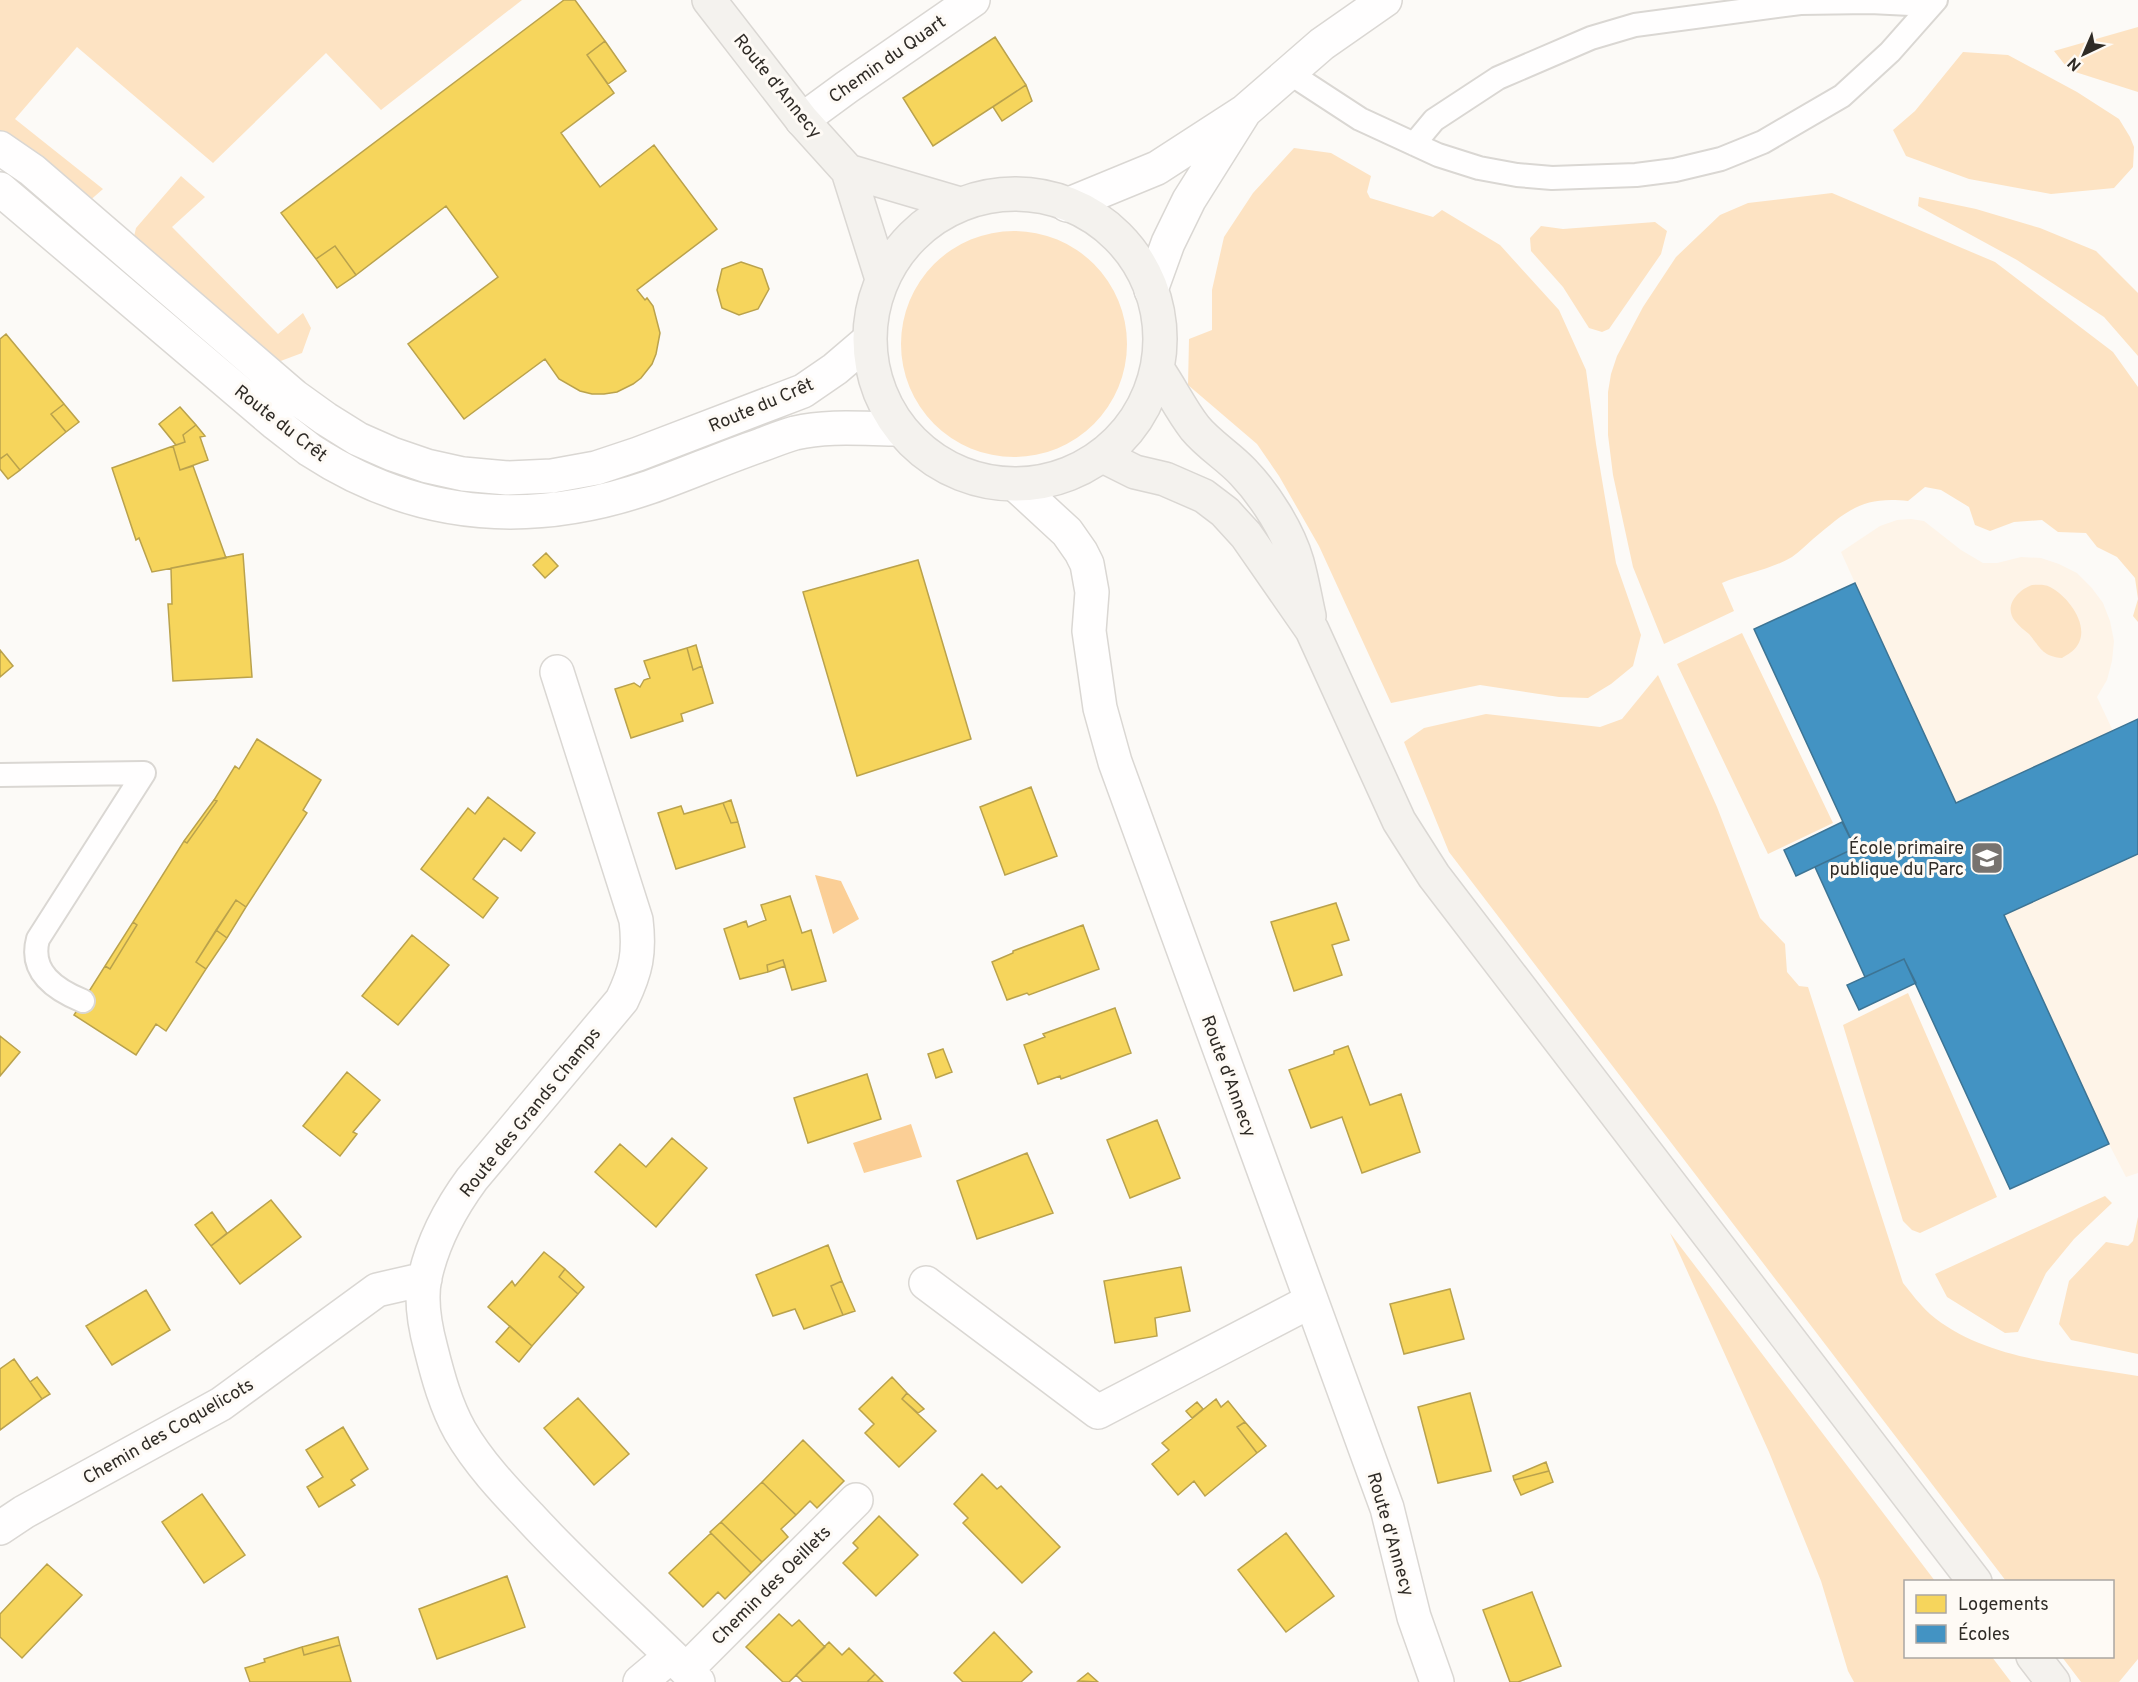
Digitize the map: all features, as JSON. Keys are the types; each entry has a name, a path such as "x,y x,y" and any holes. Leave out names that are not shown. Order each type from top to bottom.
{"main road":[{"name":"Route d'Annecy","path":"709,0 802,120 848,171"},
{"path":"848,171 960,204"},
{"path":"848,171 882,279"},
{"path":"1003,194 1048,197 1067,205 1090,215 1125,244 1149,282 1160,326 1158,370 1146,403 1128,432 1103,456 1076,472 1047,482 1016,485 972,478 932,459 900,429 877,387 869,340 872,308 882,279 901,248 927,222 960,204 1003,194"},
{"path":"1158,370 1196,429 1254,484 1276,517 1297,560 1312,630"},
{"path":"1103,456 1135,472 1165,479 1204,496 1225,512 1246,535 1312,630 1399,821 1434,876 1974,1580"},
{"path":"2035,1658 2053,1682"}],"street":[{"name":"Chemin du Quart","path":"802,120 973,0"},
{"path":"1067,205 1157,168 1245,111 1322,44 1385,0"},
{"path":"1151,290 1168,243 1189,200 1245,111"},
{"name":"Route du Crêt","path":"0,148 32,170 301,401 358,439 427,466 463,474 507,478 552,476 596,468 803,391 827,375 869,340"},
{"name":"Route du Crêt","path":"0,189 274,422 309,449 348,472 388,490 431,503 474,511 565,510 630,494 795,433 840,428 900,429"},
{"name":"Route d'Annecy","path":"1016,485 1067,532 1087,564 1092,592 1090,642 1100,708 1115,762 1388,1508 1414,1617 1437,1682"},
{"name":"Route des Grands Champs","path":"557,672 636,920 639,939 638,958 622,1000 472,1179 451,1208 439,1235 425,1279 424,1304 428,1339 438,1376 461,1431 502,1487 556,1545 685,1669"},
{"name":"Chemin des Coquelicots","path":"0,1528 24,1512 221,1404 377,1290 425,1279"},
{"path":"926,1283 1098,1412 1311,1301"},
{"name":"Chemin des Oeillets","path":"640,1682 685,1669 856,1500"}],"lane":[{"path":"1414,144 1434,120 1498,78 1590,38 1635,26 1800,3 1934,3"},
{"path":"1288,72 1360,119 1437,156 1479,168 1517,175 1552,178 1636,175 1675,170 1721,159 1763,142 1842,96 1890,52 1934,3"},
{"path":"0,775 144,773 38,939 37,955 45,976 61,992 83,1001"}],"shaded area":[{"path":"0,0 522,0 381,110 326,53 213,163 77,47 15,119 103,189 87,203 0,138"},
{"path":"2138,27 2138,92 2069,70 2054,51"},
{"path":"1963,52 2008,55 2077,92 2119,119 2134,147 2133,167 2114,188 2051,194 1969,179 1906,156 1893,130 1915,111"},
{"path":"1294,148 1331,153 1371,176 1367,192 1370,198 1433,217 1442,210 1500,245 1559,310 1586,370 1616,563 1641,635 1633,666 1611,684 1588,698 1559,697 1480,685 1391,703 1319,546 1279,476 1257,444 1188,385 1189,339 1212,330 1212,290 1224,237 1253,193"},
{"path":"181,176 205,197 172,227 278,334 303,313 311,328 302,353 278,362 132,245 136,228"},
{"path":"1832,193 1995,262 2113,352 2138,387 2138,599 2135,578 2117,557 2097,547 2086,533 2058,532 2042,520 2014,522 1990,531 1975,525 1969,507 1941,490 1925,487 1908,501 1866,503 1846,513 1792,557 1722,583 1734,611 1664,644 1633,567 1613,475 1608,435 1608,392 1617,356 1643,307 1676,257 1720,215 1748,203"},
{"path":"1919,197 1976,209 2040,228 2096,251 2138,293 2138,356 2104,317 2017,260 1918,206"},
{"path":"1655,222 1667,231 1661,254 1609,329 1602,332 1589,328 1563,287 1531,251 1530,238 1541,226 1563,229"},
{"path":"1014,231 1036,233 1057,240 1077,250 1094,264 1108,281 1118,301 1125,322 1127,344 1125,366 1118,387 1108,407 1094,424 1077,438 1057,448 1036,455 1014,457 992,455 971,448 951,438 934,424 920,407 910,387 903,366 901,344 903,322 910,301 920,281 934,264 951,250 971,240 992,233"},
{"name":"École primaire publique du Parc","path":"1897,520 1924,521 1961,550 1983,563 1997,563 2021,557 2041,558 2077,573 2103,603 2110,621 2114,641 2112,661 2107,680 2097,697 2113,731 2138,719 2138,1173 2126,1177 2109,1144 2010,1189 1754,629 1855,583 1841,552 1880,526"},
{"path":"2032,585 2045,585 2057,591 2076,612 2081,638 2077,646 2062,658 2042,650 2012,615 2011,604 2014,599"},
{"path":"2138,599 2138,622 2133,616"},
{"path":"1742,633 1833,823 1768,854 1677,664"},
{"path":"1658,675 1717,807 1760,918 1785,944 1787,972 1799,986 1808,987 1903,1283 1930,1314 1952,1330 1976,1342 2002,1351 2057,1364 2138,1376 2138,1659 2119,1682 2081,1682 2063,1658 2114,1658 2114,1580 2005,1580 1449,852 1404,742 1424,728 1486,714 1600,727 1622,719"},
{"path":"815,875 841,881 859,919 833,934"},
{"path":"1908,993 1997,1197 1920,1233 1912,1230 1903,1221 1843,1025"},
{"path":"911,1124 922,1157 864,1173 853,1143"},
{"path":"2105,1196 2112,1203 2074,1239 2046,1273 2018,1332 2005,1333 1947,1297 1935,1274"},
{"path":"2138,1217 2138,1354 2071,1340 2059,1324 2069,1281 2106,1242 2128,1246 2133,1241"},
{"path":"1670,1233 1934,1580 1904,1580 1904,1658 1993,1658 2011,1682 1854,1682 1848,1671 1821,1581 1769,1452"}],"building: Logements":[{"path":"564,0 575,0 605,41 587,55 614,93 561,133 600,187 654,145 717,229 637,290 653,306 660,333 652,364 641,378 617,392 592,394 580,391 559,379 545,359 464,419 408,344 498,277 446,206 356,275 335,246 316,259 281,213"},
{"path":"995,37 1026,85 933,146 903,98"},
{"path":"605,41 626,71 608,84 587,55"},
{"path":"1026,85 1032,101 1002,121 993,107"},
{"path":"335,246 356,275 337,288 316,259"},
{"path":"741,262 762,269 769,289 758,309 739,315 722,308 717,290 722,269"},
{"path":"6,334 64,404 51,414 66,432 20,470 7,454 0,459 0,339"},
{"path":"64,404 79,422 66,432 51,414"},
{"path":"180,407 196,425 183,435 185,442 176,445 159,424"},
{"path":"196,425 205,436 200,437 208,460 180,470 173,446 185,442 183,435"},
{"path":"173,446 180,470 193,466 226,558 152,572 139,538 136,540 112,468"},
{"path":"7,454 20,470 8,479 0,469 0,459"},
{"path":"546,553 558,566 545,578 533,565"},
{"path":"243,554 252,677 173,681 168,604 172,604 171,568"},
{"path":"918,560 971,739 857,776 803,592"},
{"path":"696,645 702,666 693,670 687,648"},
{"path":"687,648 693,670 702,666 713,703 681,714 683,721 631,738 615,689 634,683 640,687 644,680 650,678 644,661"},
{"path":"0,650 13,666 0,677"},
{"path":"257,739 321,780 303,810 307,813 246,907 236,900 196,962 206,969 166,1031 156,1024 136,1055 74,1015 105,966 110,969 137,925 133,922 184,841 187,843 217,801 214,800 235,766 239,769"},
{"path":"1031,787 1057,856 1005,875 980,807"},
{"path":"488,797 535,833 521,851 504,838 473,879 498,898 483,918 421,869 468,808 475,814"},
{"path":"214,800 217,801 187,843 184,841"},
{"path":"731,800 738,822 731,823 723,803"},
{"path":"723,803 731,823 738,822 745,847 676,869 658,813 681,806 684,814"},
{"path":"790,896 802,933 811,930 826,981 792,990 783,960 767,965 768,972 740,979 724,929 746,921 748,927 766,920 761,905"},
{"path":"236,900 246,907 227,938 216,930"},
{"path":"1336,903 1349,940 1332,945 1342,975 1294,991 1271,922"},
{"path":"133,922 137,925 110,969 105,966"},
{"path":"1083,925 1099,969 1029,995 1027,993 1007,1000 992,962 1013,951"},
{"path":"216,930 227,938 206,969 196,962"},
{"path":"412,935 449,965 398,1025 362,996"},
{"path":"783,960 785,966 768,972 767,965"},
{"path":"1115,1008 1131,1053 1061,1079 1060,1076 1038,1084 1024,1045 1045,1037 1043,1034"},
{"path":"0,1036 20,1052 0,1076"},
{"path":"1348,1046 1370,1105 1401,1094 1420,1152 1362,1173 1342,1117 1311,1128 1289,1070 1334,1054 1334,1051"},
{"path":"943,1049 952,1072 936,1078 928,1054"},
{"path":"347,1072 380,1100 353,1132 357,1134 340,1156 303,1126"},
{"path":"867,1074 881,1119 808,1143 794,1098"},
{"path":"1157,1120 1180,1178 1130,1198 1107,1140"},
{"path":"672,1138 707,1168 656,1227 595,1172 620,1144 646,1167"},
{"path":"1027,1153 1053,1213 977,1239 957,1181"},
{"path":"271,1200 301,1237 240,1284 211,1246"},
{"path":"212,1212 227,1233 211,1246 195,1225"},
{"path":"828,1245 842,1281 831,1286 843,1315 804,1329 795,1309 773,1316 756,1275"},
{"path":"544,1252 565,1269 559,1277 578,1294 532,1346 488,1307 512,1281 515,1286"},
{"path":"1181,1267 1190,1311 1155,1318 1157,1336 1115,1343 1104,1281"},
{"path":"565,1269 584,1287 578,1294 559,1277"},
{"path":"842,1281 855,1311 843,1315 831,1286"},
{"path":"1450,1289 1464,1339 1404,1354 1390,1304"},
{"path":"146,1290 170,1330 112,1365 86,1326"},
{"path":"510,1326 532,1346 519,1362 496,1342"},
{"path":"14,1359 42,1399 0,1430 0,1369"},
{"path":"37,1377 50,1394 42,1399 30,1382"},
{"path":"892,1377 907,1393 902,1399 936,1431 899,1467 865,1433 874,1424 859,1409"},
{"path":"907,1393 924,1409 918,1413 902,1399"},
{"path":"1470,1393 1491,1471 1438,1483 1418,1407"},
{"path":"578,1398 629,1454 594,1485 544,1428"},
{"path":"1216,1399 1221,1407 1228,1401 1245,1422 1237,1427 1257,1453 1205,1496 1194,1481 1178,1495 1152,1464 1169,1450 1162,1443"},
{"path":"1197,1402 1203,1409 1192,1418 1186,1411"},
{"path":"1245,1422 1266,1446 1257,1453 1237,1427"},
{"path":"343,1427 368,1469 351,1480 355,1485 319,1507 307,1487 323,1477 306,1450"},
{"path":"803,1440 844,1481 817,1508 810,1501 796,1515 762,1482"},
{"path":"1546,1462 1549,1471 1514,1480 1513,1476"},
{"path":"1549,1471 1553,1482 1521,1495 1514,1480"},
{"path":"982,1474 997,1489 1001,1486 1060,1547 1022,1583 963,1523 968,1518 954,1504"},
{"path":"762,1482 796,1515 781,1529 788,1537 762,1562 721,1522"},
{"path":"202,1494 245,1555 204,1583 162,1522"},
{"path":"879,1516 918,1555 876,1596 843,1563 858,1548 853,1543"},
{"path":"721,1522 762,1562 751,1573 710,1532"},
{"path":"711,1533 751,1573 725,1599 718,1592 703,1607 669,1573"},
{"path":"1286,1533 1334,1596 1286,1632 1238,1570"},
{"path":"47,1564 82,1595 22,1658 0,1637 0,1614"},
{"path":"507,1576 525,1627 437,1659 419,1609"},
{"path":"1532,1592 1561,1666 1518,1682 1510,1682 1483,1610"},
{"path":"779,1614 792,1626 799,1620 825,1647 789,1682 783,1682 746,1647"},
{"path":"994,1632 1032,1672 1021,1682 963,1682 954,1673"},
{"path":"338,1637 340,1645 304,1655 302,1647"},
{"path":"829,1642 842,1655 849,1648 875,1674 867,1682 803,1682 796,1675"},
{"path":"340,1645 351,1682 250,1682 245,1668 265,1662 264,1659 302,1647 304,1655"},
{"path":"1088,1673 1098,1682 1078,1681"},
{"path":"875,1674 883,1682 867,1682"}],"building: Écoles":[{"path":"1855,583 1956,803 2138,719 2138,854 2004,915 2109,1144 2010,1189 1904,959 1865,977 1815,867 1855,848 1754,629"},
{"path":"1842,822 1855,848 1796,876 1784,850"},
{"path":"1904,959 1916,983 1859,1010 1847,985"}],"place":[{"name":"École primaire publique du Parc","path":"1987,858"}]}
